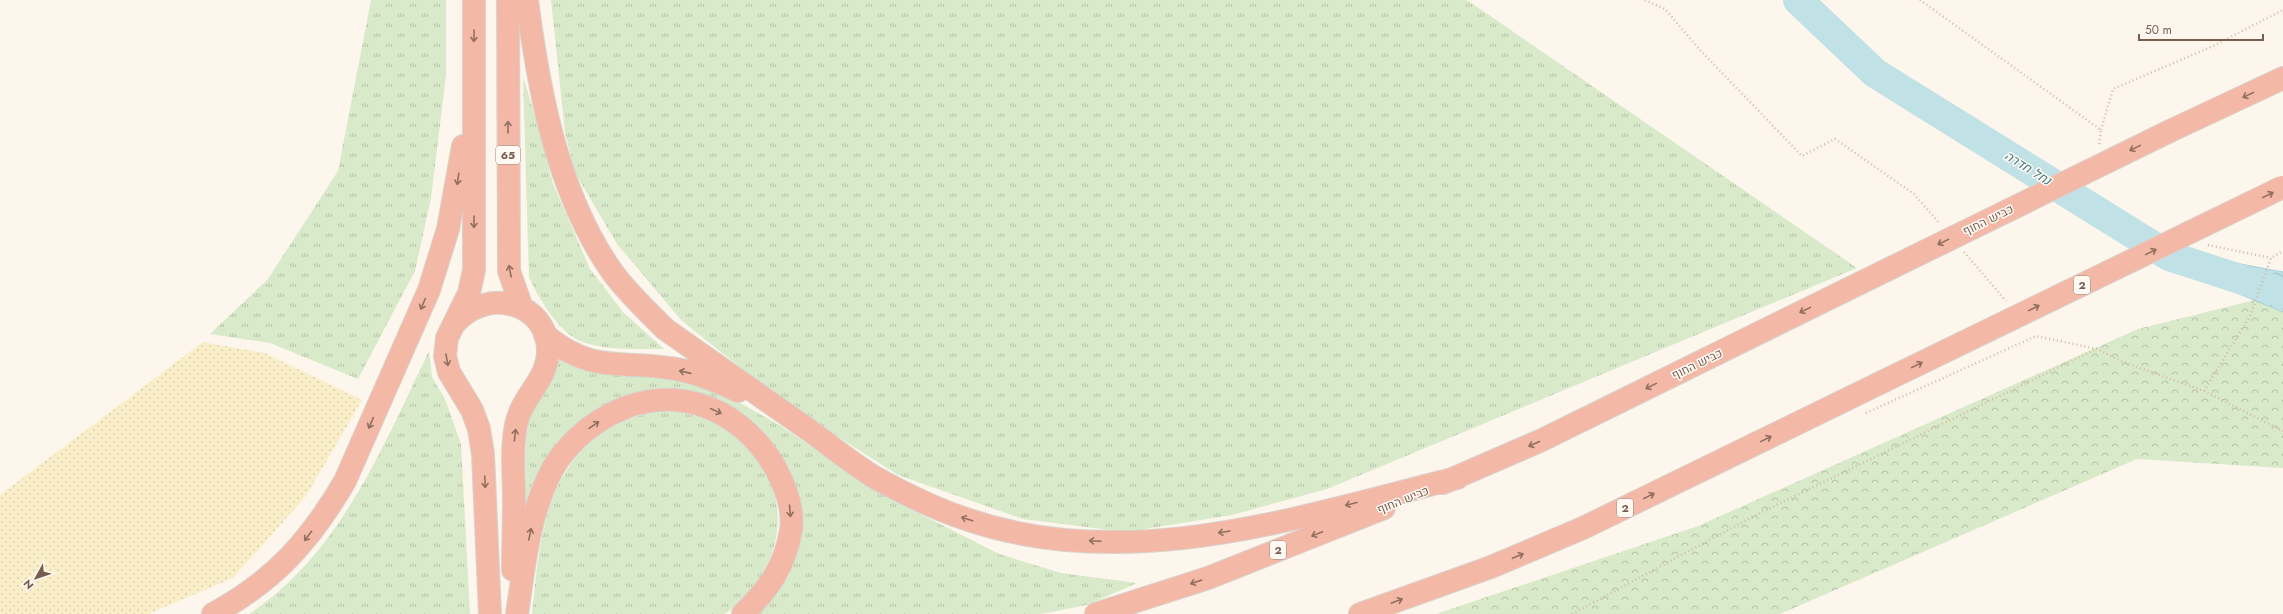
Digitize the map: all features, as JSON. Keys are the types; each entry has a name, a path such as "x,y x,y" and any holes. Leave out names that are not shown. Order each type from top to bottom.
{"highway":[{"path":"474,0 474,270 469,293 447,338 445,356 449,372 472,410 479,429 484,454 490,614"},
{"name":"65","path":"508,0 509,271 522,308 536,320 545,335 548,350 547,365 541,379 524,404 516,424 513,449 514,497 512,614"},
{"path":"527,0 532,41 559,158 577,208 592,241 614,273 636,300 665,328 874,476 920,501 966,519 1011,532 1063,539 1124,543 1179,539 1239,530 1457,478"},
{"path":"213,614 248,594 276,572 302,545 328,510 361,448 429,290 448,229 457,186 474,71"},
{"name":"כביש החוף","path":"1096,614 1208,578 1457,478 1542,440 2170,130 2283,78"},
{"name":"2","path":"1360,614 1491,567 1583,528 2283,187"},
{"path":"455,323 465,312 478,305 500,302 522,308"},
{"path":"545,335 568,352 584,360 602,364 660,367 686,371 714,380 742,393 808,430"},
{"path":"518,614 526,553 535,513 549,475 561,457 575,440 610,414 631,405 653,400 673,398 715,410 738,423 752,436 770,459 781,477 789,502 792,528 779,572 743,614"}],"path":[{"path":"1645,0 1665,9 1700,50 1802,156 1835,139 1914,194 1945,230"},
{"path":"1920,0 2101,130"},
{"path":"2099,152 2101,130 2113,89 2211,47 2283,10"},
{"path":"2204,244 2270,258 2283,251"},
{"path":"1960,247 2011,307"},
{"path":"2204,391 2250,316 2270,258"},
{"path":"2031,330 2036,336"},
{"path":"1861,414 2036,336 2097,349 2124,362 2204,391 2283,432"},
{"path":"1572,614 1756,515 2097,349"}],"green space":[{"path":"371,0 446,0 446,75 431,198 415,271 358,379 270,343 210,334 268,279 338,171"},
{"path":"551,0 1467,0 1857,268 1327,489 1232,515 1126,532 1023,519 898,475 785,403 682,321 617,244 574,171 565,132"},
{"path":"523,77 535,115 553,184 590,269 623,312 664,349 604,347 582,342 566,332 559,325 547,310 533,285 529,277"},
{"path":"2283,293 2283,468 2137,459 1780,614 1436,614 1698,526 2138,329"},
{"path":"553,349 693,382 735,400 781,426 885,496 999,554 1061,573 1137,583 1087,605 1041,614 758,614 789,576 802,529 800,500 791,473 765,433 744,414 719,400 674,388 651,389 628,395 605,405 585,417 552,451 539,470 525,510 526,440 530,412"},
{"path":"429,351 432,377 445,399 461,444 470,614 249,614 281,589 309,561 334,529 376,460"},
{"path":"672,410 711,421 725,428 753,453 768,476 776,500 778,525 773,549 763,573 747,595 725,614 532,614 538,563 548,513 556,490 568,468 584,449 612,427 636,416"}],"sand":[{"path":"203,342 265,353 362,400 306,496 233,578 148,614 0,614 0,495"}],"water":[{"path":"2209,258 2283,272 2283,312 2200,278"}],"waterway":[{"name":"נחל חדרה","path":"1798,0 1875,73 2169,256 2283,293"}]}
